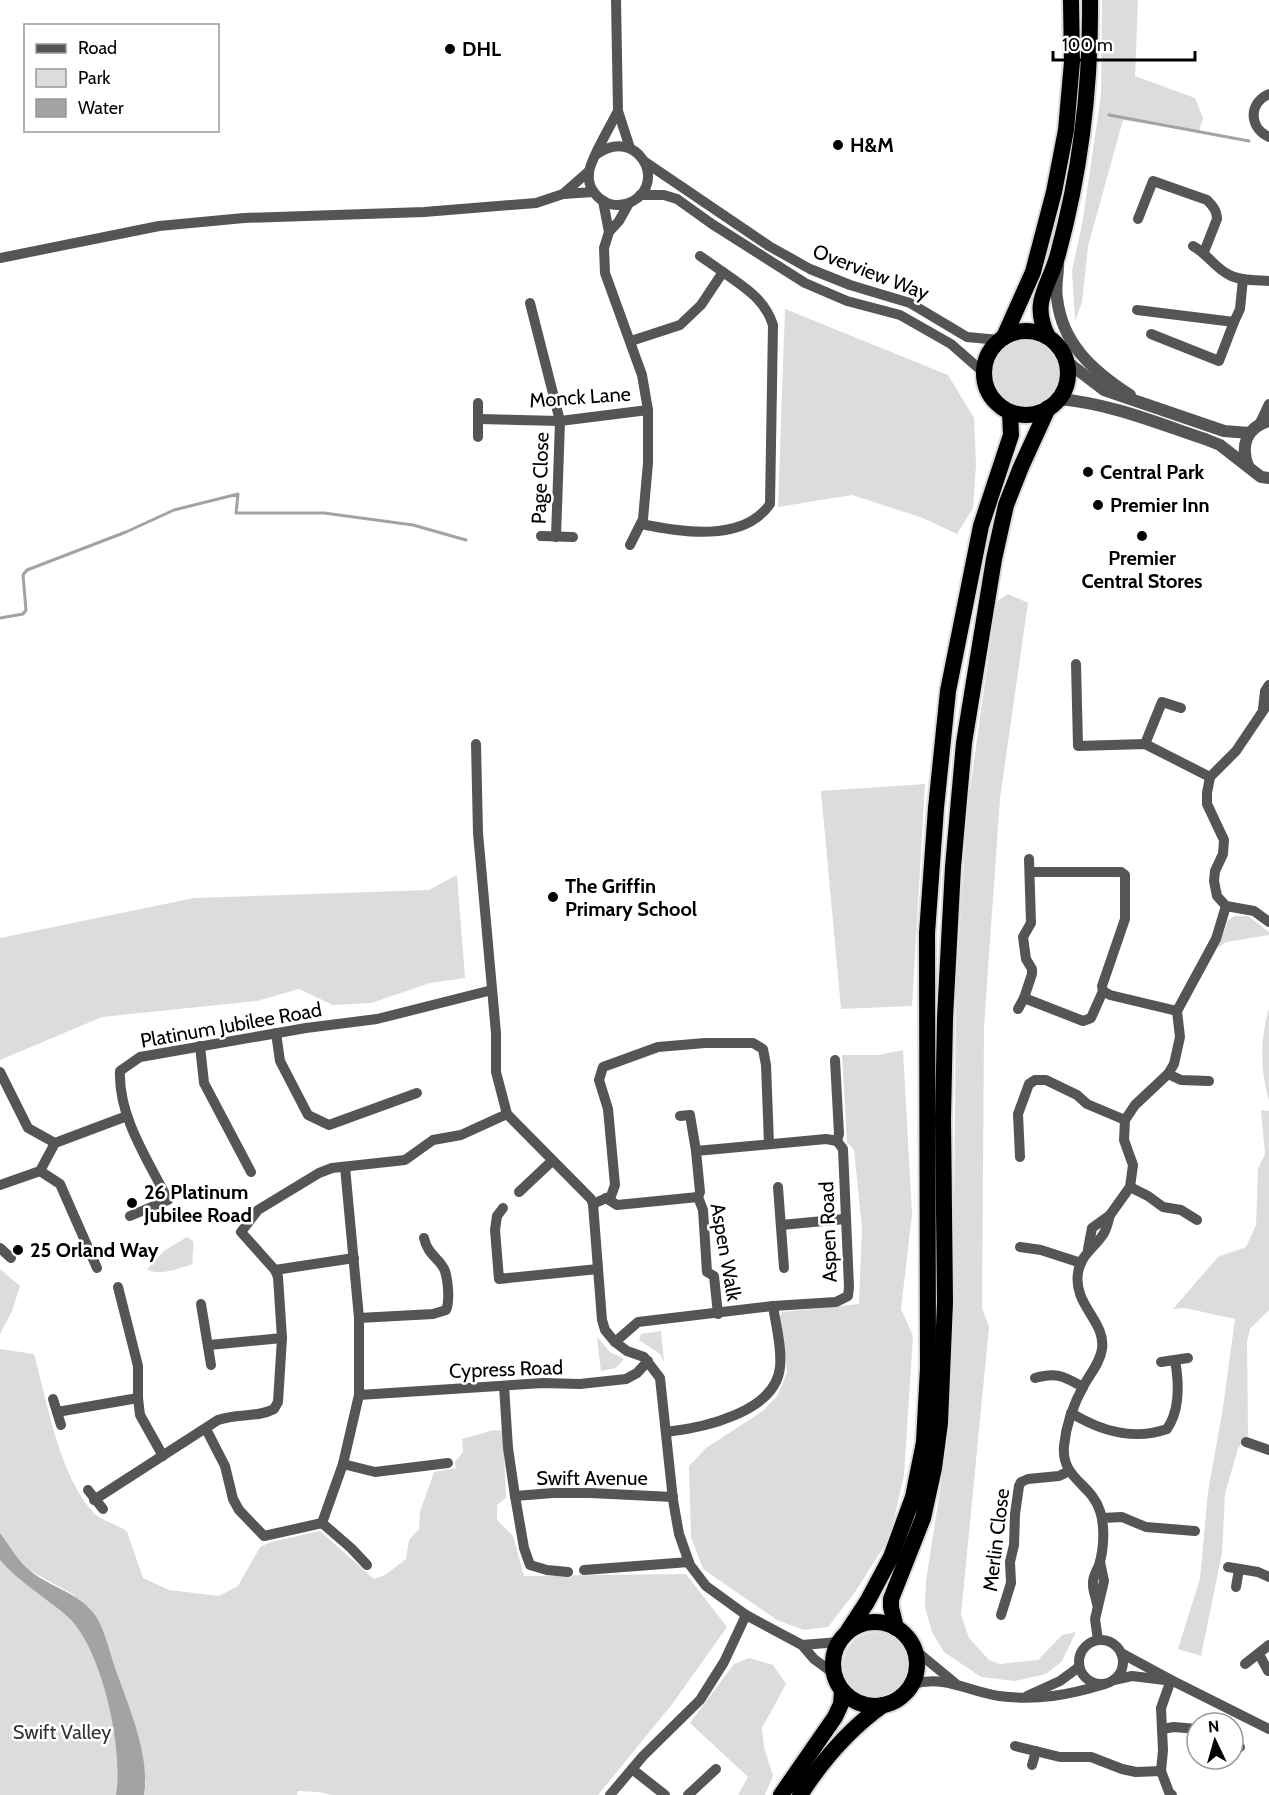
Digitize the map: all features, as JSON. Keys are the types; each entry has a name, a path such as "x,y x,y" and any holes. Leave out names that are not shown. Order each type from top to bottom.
{"highway":[{"path":"1053,404 1036,414 1023,415 1010,412 990,396 983,372 985,360 1001,338 1033,272 1054,192 1066,130 1072,63 1071,0"},
{"path":"1048,337 1041,323 1039,312 1043,294 1058,255 1083,133 1090,58 1090,0"},
{"path":"896,1628 891,1599 923,1518 934,1468 940,1424 945,1302 943,1130 945,1018 953,867 964,743 994,561 1006,505 1021,467 1053,404 1065,388 1068,375 1066,362 1056,343 1048,337 1026,330 1001,338"},
{"path":"781,1795 835,1717 841,1704 842,1691 834,1673 834,1652 867,1602 891,1557 913,1497 924,1442 928,1368 927,933 936,808 948,691 981,526 1011,435 1010,412"},
{"path":"800,1795 825,1758 840,1742 883,1705 900,1698 912,1684 916,1673 915,1650 904,1634 896,1628 884,1623 872,1622 859,1625 843,1637"},
{"path":"842,1691 861,1704 883,1705"}],"street":[{"path":"616,0 618,111 630,148"},
{"path":"1269,94 1259,100 1253,113 1256,128 1269,137"},
{"path":"618,111 591,162 588,172 589,182 593,192 603,201 611,204 629,203"},
{"path":"597,154 613,146 630,148 645,162 648,179 640,195 629,203 619,221 609,232 604,248 605,273 642,375 648,410 648,464 643,519 630,545"},
{"name":"Overview Way","path":"645,162 760,240 810,270 910,303 967,337 1001,338"},
{"path":"563,194 588,172"},
{"path":"1138,219 1153,181 1207,200 1217,214 1204,252"},
{"path":"0,258 159,226 244,218 424,212 536,203 563,194 593,192"},
{"name":"Overview Way","path":"640,195 664,195 677,199 805,283 847,301 900,315 951,344 983,372"},
{"path":"603,201 609,232"},
{"path":"1193,246 1204,252 1226,273 1244,279 1269,280"},
{"path":"1058,255 1056,297 1067,337 1093,368 1141,402"},
{"path":"640,524 675,532 711,532 750,523 763,514 770,504 773,325 770,314 752,292 700,256"},
{"path":"631,341 680,325 701,305 723,272"},
{"path":"1150,334 1219,361 1240,309 1244,279"},
{"name":"Page Close","path":"530,303 560,421 556,537"},
{"path":"1137,310 1234,322"},
{"path":"1066,362 1104,390 1224,431 1249,433"},
{"path":"1053,404 1080,401 1109,407 1205,439 1220,445 1261,477 1269,478"},
{"path":"478,403 478,437"},
{"path":"1248,466 1244,456 1245,441 1249,433 1264,422 1269,404"},
{"name":"Monck Lane","path":"479,418 560,421 648,410"},
{"path":"542,536 573,537"},
{"path":"1076,664 1078,746 1145,744 1210,777"},
{"path":"1269,685 1265,691 1266,706 1241,744 1210,777 1207,793 1207,804 1224,840 1223,854 1215,871 1217,896 1226,906 1254,912 1269,922"},
{"path":"1145,744 1162,702 1180,708"},
{"path":"476,744 480,864 496,1033 496,1072 507,1114 591,1199 602,1320 605,1330 615,1341 627,1351 648,1360 660,1378 673,1497 679,1534 689,1562 706,1586 746,1615 802,1645 814,1659 834,1673"},
{"path":"1018,1009 1032,974 1025,955 1023,937 1031,923 1029,859"},
{"path":"1024,998 1083,1021 1091,1018 1103,991 1102,986 1125,919 1125,875 1121,872 1030,872"},
{"path":"1098,1640 1095,1619 1104,1581 1100,1562 1102,1518 1092,1495 1069,1471 1064,1448 1071,1413 1097,1364 1102,1346 1098,1327 1086,1308 1078,1290 1077,1281 1081,1263 1088,1251 1092,1228 1110,1215 1130,1187 1133,1165 1124,1140 1125,1120 1134,1105 1168,1074 1173,1064 1179,1046 1177,1011 1216,939 1226,906"},
{"name":"Platinum Jubilee Road","path":"130,1216 168,1200 127,1116 119,1088 120,1071 140,1057 276,1033 377,1019 492,990"},
{"path":"1103,991 1110,995 1177,1011"},
{"path":"276,1033 280,1061 308,1115 329,1125 417,1093"},
{"path":"593,1204 611,1196 615,1185 608,1109 599,1080 600,1073 603,1067 658,1047 705,1043 753,1043 763,1049 766,1065 770,1144"},
{"path":"200,1046 204,1083 251,1172"},
{"name":"Aspen Road","path":"615,1341 638,1322 773,1306 836,1302 848,1296 843,1149 837,1141 839,1134 835,1060"},
{"path":"0,1072 28,1128 55,1143"},
{"path":"1168,1074 1181,1080 1209,1081"},
{"path":"1020,1157 1018,1114 1029,1084 1035,1080 1046,1080 1077,1095 1087,1104 1125,1120"},
{"path":"103,1509 91,1495 163,1456 218,1420 231,1415 257,1414 274,1409 278,1402 282,1338 278,1277 275,1270 241,1232 258,1210 319,1173 332,1168 405,1160 433,1140 461,1135 507,1114"},
{"path":"606,1198 617,1205 698,1197 700,1192 696,1151 690,1115 680,1116"},
{"path":"0,1185 40,1171 55,1143 127,1116"},
{"path":"696,1151 826,1139 837,1141"},
{"path":"519,1192 552,1161"},
{"path":"322,1523 343,1464 359,1395 359,1318 345,1167"},
{"path":"40,1171 60,1184 97,1268"},
{"path":"778,1187 784,1268"},
{"path":"1130,1187 1163,1207 1181,1210 1197,1220"},
{"name":"Aspen Walk","path":"698,1197 703,1210 707,1272 714,1276 718,1314"},
{"path":"503,1208 497,1216 495,1230 499,1279 598,1269"},
{"path":"781,1225 845,1219"},
{"path":"359,1318 433,1314 446,1310 448,1301 445,1271 429,1252 424,1238"},
{"path":"1020,1247 1041,1250 1081,1263"},
{"path":"0,1248 11,1258"},
{"path":"275,1270 354,1258"},
{"path":"118,1287 138,1366 140,1415 163,1456"},
{"path":"201,1304 211,1365"},
{"path":"666,1432 688,1430 719,1420 748,1409 766,1395 775,1384 780,1369 773,1306"},
{"path":"209,1345 282,1338"},
{"path":"1161,1362 1188,1358"},
{"name":"Cypress Road","path":"359,1395 543,1383 580,1384 626,1379 637,1373 648,1360"},
{"path":"1071,1413 1093,1426 1116,1433 1144,1433 1167,1429 1177,1397 1178,1377 1175,1360"},
{"path":"1035,1378 1052,1373 1066,1377 1083,1387"},
{"name":"Swift Avenue","path":"504,1386 508,1448 515,1496 590,1493 673,1497"},
{"path":"57,1412 138,1398"},
{"path":"53,1399 61,1425"},
{"path":"206,1429 225,1466 232,1499 238,1510 264,1536 322,1523"},
{"path":"1246,1442 1269,1450"},
{"path":"343,1464 375,1472 448,1463"},
{"name":"Merlin Close","path":"1001,1615 1011,1583 1010,1562 1014,1545 1019,1486 1021,1482 1028,1479 1059,1476 1069,1471"},
{"path":"515,1496 524,1548 530,1564 548,1570 568,1572"},
{"path":"1102,1518 1122,1517 1146,1527 1195,1531"},
{"path":"322,1523 367,1565"},
{"path":"584,1570 689,1562"},
{"path":"1236,1587 1234,1568 1258,1572 1269,1577"},
{"path":"610,1795 632,1769 700,1700 724,1662 746,1615"},
{"path":"802,1645 843,1637"},
{"path":"1121,1653 1123,1663 1121,1673 1110,1682 1096,1684 1088,1681 1082,1675 1079,1667 1080,1654 1087,1645 1098,1640 1114,1644 1121,1653 1269,1729"},
{"path":"1245,1664 1269,1645"},
{"path":"915,1650 956,1683"},
{"path":"1259,1654 1268,1671"},
{"path":"1025,1697 1060,1681 1079,1667"},
{"path":"912,1684 931,1680 956,1683 978,1692 1001,1696 1040,1698 1067,1695 1132,1676 1171,1680"},
{"path":"1171,1680 1161,1708 1163,1750 1161,1771 1168,1792 1172,1795"},
{"path":"1162,1729 1185,1728"},
{"path":"1015,1746 1059,1757 1091,1757 1136,1772 1161,1771"},
{"path":"1032,1765 1036,1751"},
{"path":"632,1769 665,1795"},
{"path":"688,1795 716,1769"}],"green space":[{"path":"1102,0 1138,0 1135,76 1195,98 1203,118 1199,131 1123,120 1088,246 1082,302 1075,321 1072,271 1082,225 1101,95"},
{"path":"785,309 948,375 974,418 976,465 973,508 957,534 923,518 852,495 778,507"},
{"path":"1018,339 1032,339 1044,344 1054,354 1059,373 1054,392 1044,402 1032,407 1018,407 1006,402 996,392 991,380 991,366 996,354 1006,344"},
{"path":"1008,594 1028,603 1000,798 984,1027 982,1308 989,1327 961,1615 969,1638 989,1660 1000,1664 1038,1660 1062,1635 1076,1632 1062,1661 1046,1674 1015,1681 981,1677 944,1652 932,1632 925,1607 926,1581 947,1445 953,1323 956,986 967,812 996,602"},
{"path":"925,784 912,1006 841,1009 821,791"},
{"path":"457,875 465,978 430,983 371,1003 333,1005 299,989 257,1001 102,1017 0,1060 0,938 194,898 429,890"},
{"path":"1235,916 1248,916 1269,932 1269,935 1226,942 1218,948 1228,920"},
{"path":"1269,1008 1269,1101 1262,1054"},
{"path":"903,1050 912,1214 901,1309 913,1336 904,1475 890,1537 855,1592 828,1627 804,1630 777,1620 703,1569 691,1537 689,1466 706,1448 763,1411 777,1396 787,1373 780,1317 782,1312 859,1304 862,1228 854,1150 847,1142 842,1055 879,1055"},
{"path":"1261,1110 1269,1111 1269,1310 1250,1329 1247,1342 1248,1435 1238,1448 1225,1494 1222,1553 1201,1656 1178,1649 1200,1579 1208,1492 1223,1408 1235,1319 1185,1308 1173,1309 1218,1257 1246,1247 1256,1225 1258,1169 1265,1154"},
{"path":"187,1237 193,1241 193,1264 163,1272 147,1269 165,1250"},
{"path":"0,1269 20,1286 12,1311 0,1334"},
{"path":"661,1331 664,1362 660,1354 639,1340 641,1334"},
{"path":"597,1337 610,1352 624,1359 616,1368 601,1371"},
{"path":"0,1349 34,1354 56,1439 83,1499 95,1514 127,1532 143,1578 169,1590 219,1596 238,1586 260,1547 271,1542 320,1531 374,1579 385,1575 406,1559 409,1540 419,1529 420,1512 434,1472 456,1468 455,1462 463,1452 462,1439 494,1430 503,1431 506,1498 497,1505 497,1520 513,1536 524,1576 686,1574 727,1627 673,1703 598,1795 332,1795 298,1791 297,1795 144,1795 146,1782 141,1752 130,1712 102,1632 74,1595 29,1570 15,1556 0,1533"},
{"name":"Swift Valley","path":"0,1547 61,1600 108,1674 126,1795 0,1795"},
{"path":"876,1632 889,1635 899,1642 906,1652 909,1665 906,1678 899,1688 889,1695 876,1698 863,1695 853,1688 846,1678 843,1665 846,1652 853,1642 863,1635"},
{"path":"749,1658 773,1665 786,1684 762,1728 764,1747 773,1776 765,1795 738,1795 748,1777 690,1723 734,1664"}],"water":[{"path":"0,1533 28,1569 81,1601 98,1620 141,1745 144,1762 144,1795 116,1795 117,1752 113,1727 108,1700 91,1651 67,1616 24,1583 0,1560"}],"waterway":[{"path":"1109,115 1249,141"},
{"path":"0,618 23,614 26,610 23,575 27,570 126,532 174,510 238,494 236,513 324,513 413,525 466,540"}],"place":[{"name":"DHL","path":"450,49"},
{"name":"H&M","path":"838,145"},
{"name":"Central Park","path":"1088,472"},
{"name":"Premier Inn","path":"1098,505"},
{"name":"Premier Central Stores","path":"1142,536"},
{"name":"The Griffin Primary School","path":"553,897"},
{"name":"26 Platinum Jubilee Road","path":"132,1203"},
{"name":"25 Orland Way","path":"18,1250"}]}
